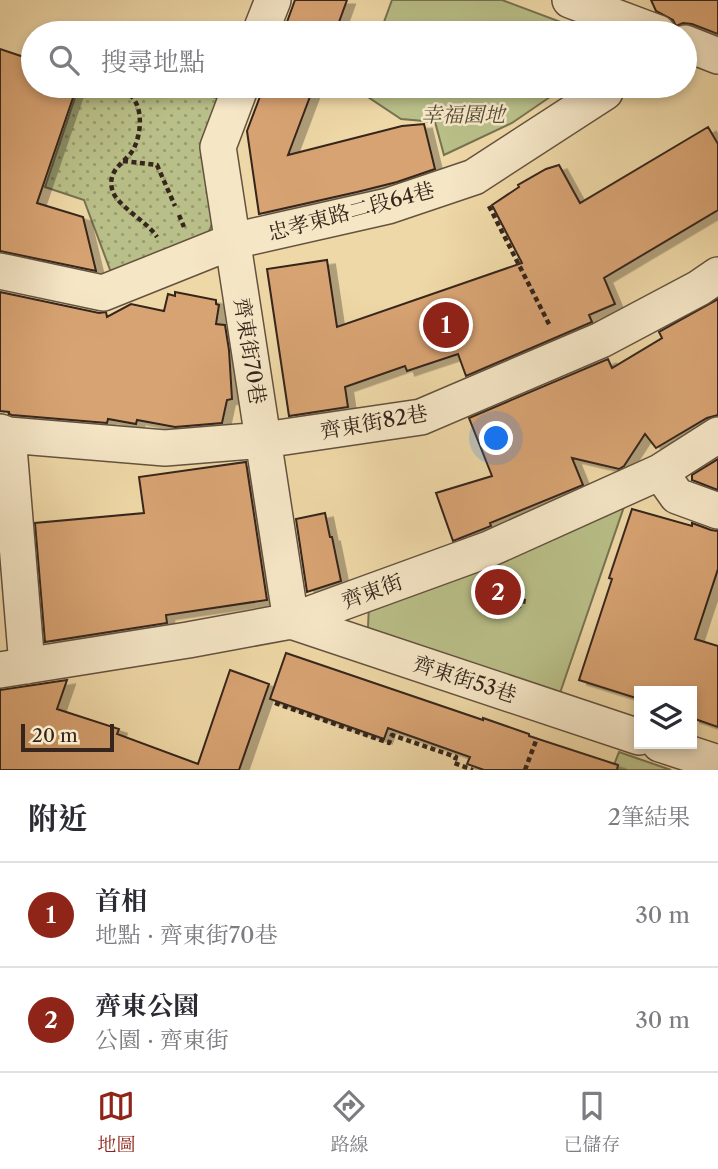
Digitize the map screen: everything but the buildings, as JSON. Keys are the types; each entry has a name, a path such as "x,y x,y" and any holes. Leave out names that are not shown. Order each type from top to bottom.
{"street":[{"path":"264,21 272,0"},
{"path":"570,0 636,21"},
{"path":"697,48 718,56"},
{"name":"齊東街70巷","path":"236,98 218,147 291,621"},
{"name":"忠孝東路二段64巷","path":"0,271 103,293 233,241 388,206 474,177 596,98"},
{"name":"齊東街82巷","path":"4,434 165,448 264,440 421,417 601,340 699,288 718,275"},
{"path":"4,434 14,668"},
{"name":"齊東街","path":"14,668 291,621 489,549 660,472 718,435"},
{"path":"660,472 677,496 718,512"},
{"name":"齊東街53巷","path":"291,621 634,735"},
{"path":"675,749 718,763"}],"path":[{"path":"132,98 140,113 137,144 116,167 112,176 112,190 116,199 152,228 169,266"},
{"path":"123,161 157,165 175,206"},
{"path":"474,177 565,356"},
{"path":"179,215 185,229"},
{"path":"516,608 524,601"},
{"path":"275,703 389,743 392,735 456,757 454,764 473,770"},
{"path":"525,770 539,732"}],"green space":[{"path":"392,0 502,0 558,21 384,21"},
{"path":"75,98 222,100 215,217 205,241 112,275 84,200 45,187"},
{"name":"幸福園地","path":"370,98 548,98 512,123 444,155 435,122 401,119"},
{"path":"627,498 560,693 368,628 369,603"},
{"path":"619,752 671,770 612,770"}],"place":[{"name":"首相","path":"446,325"},
{"name":"齊東公園","path":"498,592"}]}
